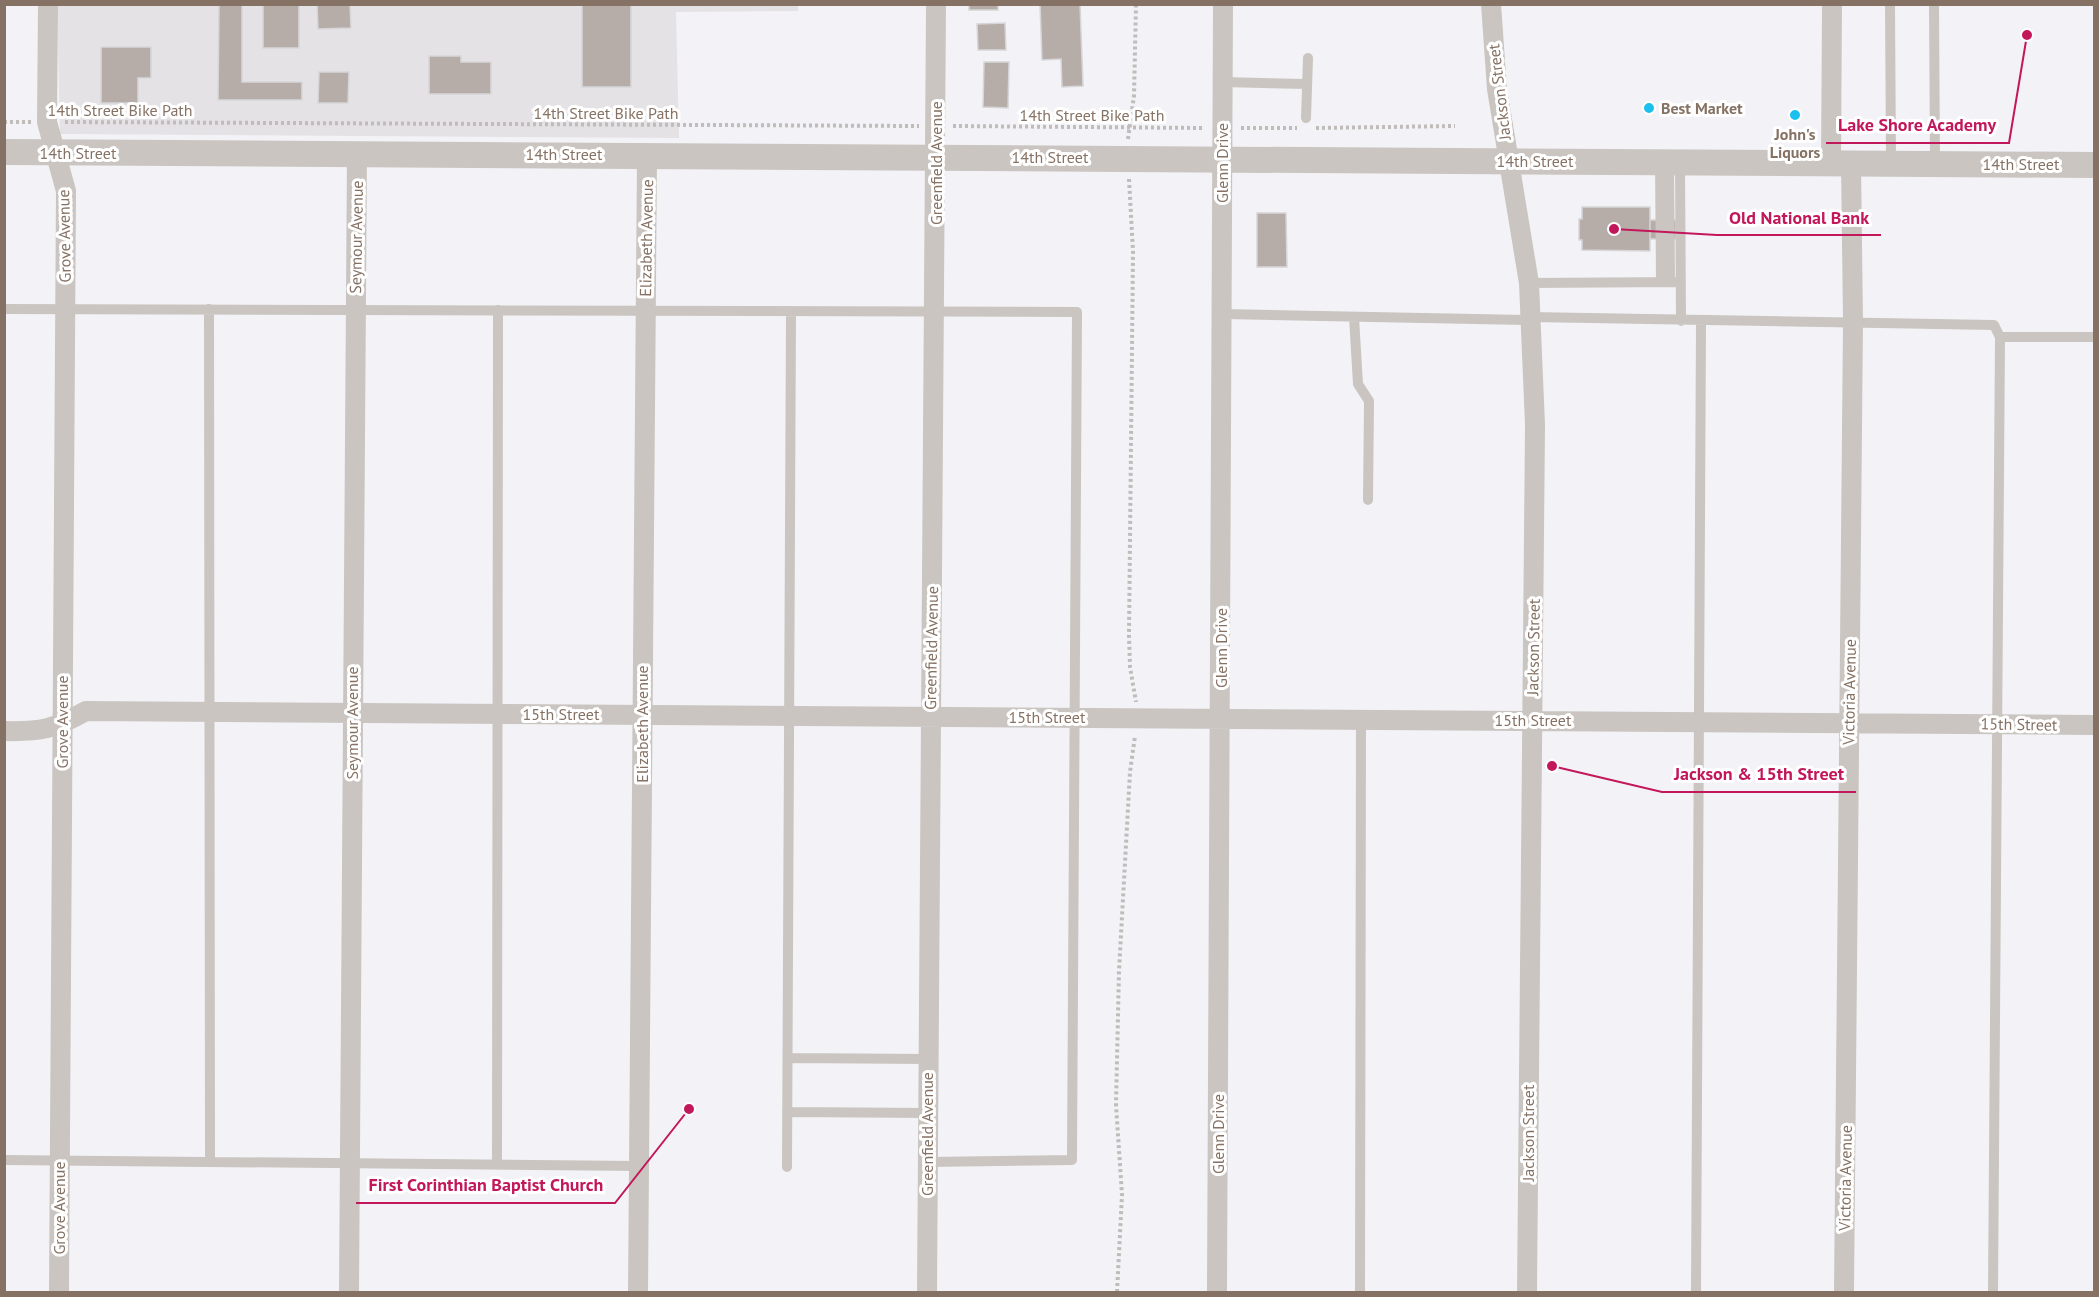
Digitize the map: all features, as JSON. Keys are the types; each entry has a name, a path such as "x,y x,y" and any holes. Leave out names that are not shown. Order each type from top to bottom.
{"street":[{"name":"Grove Avenue","path":"48,4 48,123 66,191 59,1293"},
{"name":"Greenfield Avenue","path":"927,1293 936,4"},
{"name":"Glenn Drive","path":"1217,1293 1223,4"},
{"name":"Jackson Street","path":"1491,4 1497,89 1528,283 1534,425 1527,1293"},
{"name":"Victoria Avenue","path":"1832,4 1853,322 1844,1293"},
{"name":"14th Street","path":"4,152 2094,165"},
{"name":"Seymour Avenue","path":"349,1293 357,153"},
{"name":"Elizabeth Avenue","path":"638,1293 646,155"},
{"name":"15th Street","path":"4,731 38,732 62,724 86,711 2094,725"}],"lane":[{"path":"1890,4 1891,164"},
{"path":"1934,4 1935,164"},
{"path":"1306,118 1308,58"},
{"path":"1222,82 1307,84"},
{"path":"1670,162 1671,282"},
{"path":"1670,162 1671,282 1681,321"},
{"path":"1528,283 1671,282"},
{"path":"4,309 1077,312 1072,1160 927,1162"},
{"path":"209,309 210,1162"},
{"path":"497,1164 498,310"},
{"path":"787,1167 791,311"},
{"path":"1223,314 1994,325 2000,338 1995,724 1993,1293"},
{"path":"1354,317 1358,384 1369,401 1368,500"},
{"path":"1696,1293 1701,322"},
{"path":"2000,338 2094,337"},
{"path":"1360,1293 1361,719"},
{"path":"788,1058 928,1059"},
{"path":"787,1112 928,1113"},
{"path":"4,1160 639,1166"}],"path":[{"path":"1128,135 1134,96 1136,4"},
{"name":"14th Street Bike Path","path":"4,122 1207,128"},
{"path":"1237,128 1455,126"},
{"path":"1129,178 1133,251 1129,635 1130,667 1136,700"},
{"path":"1117,1293 1122,1195 1116,1105 1119,970 1130,772 1135,739"}],"shaded area":[{"path":"798,4 798,11 676,12 679,138 60,134 57,5"}],"building":[{"path":"219,4 242,4 242,82 302,82 302,100 218,100"},
{"path":"263,4 299,4 299,48 263,48"},
{"path":"317,4 350,4 351,28 318,29"},
{"path":"582,4 631,4 631,87 582,87"},
{"path":"969,4 998,4 998,10 969,10"},
{"path":"1040,4 1080,4 1083,86 1062,87 1061,59 1042,60"},
{"path":"1005,23 1006,50 978,50 977,24"},
{"path":"101,47 151,47 151,78 138,78 138,103 101,103"},
{"path":"429,56 461,56 461,62 491,62 491,94 429,94"},
{"path":"984,62 1009,62 1008,108 983,107"},
{"path":"319,72 349,72 348,103 318,103"},
{"path":"1582,207 1650,207 1650,251 1582,250 1582,240 1579,240 1579,219 1582,219"},
{"path":"1257,213 1286,213 1287,267 1257,267"},
{"path":"1650,220 1676,220 1676,239 1650,239"}],"place":[{"name":"Lake Shore Academy","path":"2027,35"},
{"name":"Best Market","path":"1649,108"},
{"name":"John's Liquors","path":"1795,115"},
{"name":"Old National Bank","path":"1614,229"},
{"name":"Jackson & 15th Street","path":"1552,766"},
{"name":"First Corinthian Baptist Church","path":"689,1109"}]}
